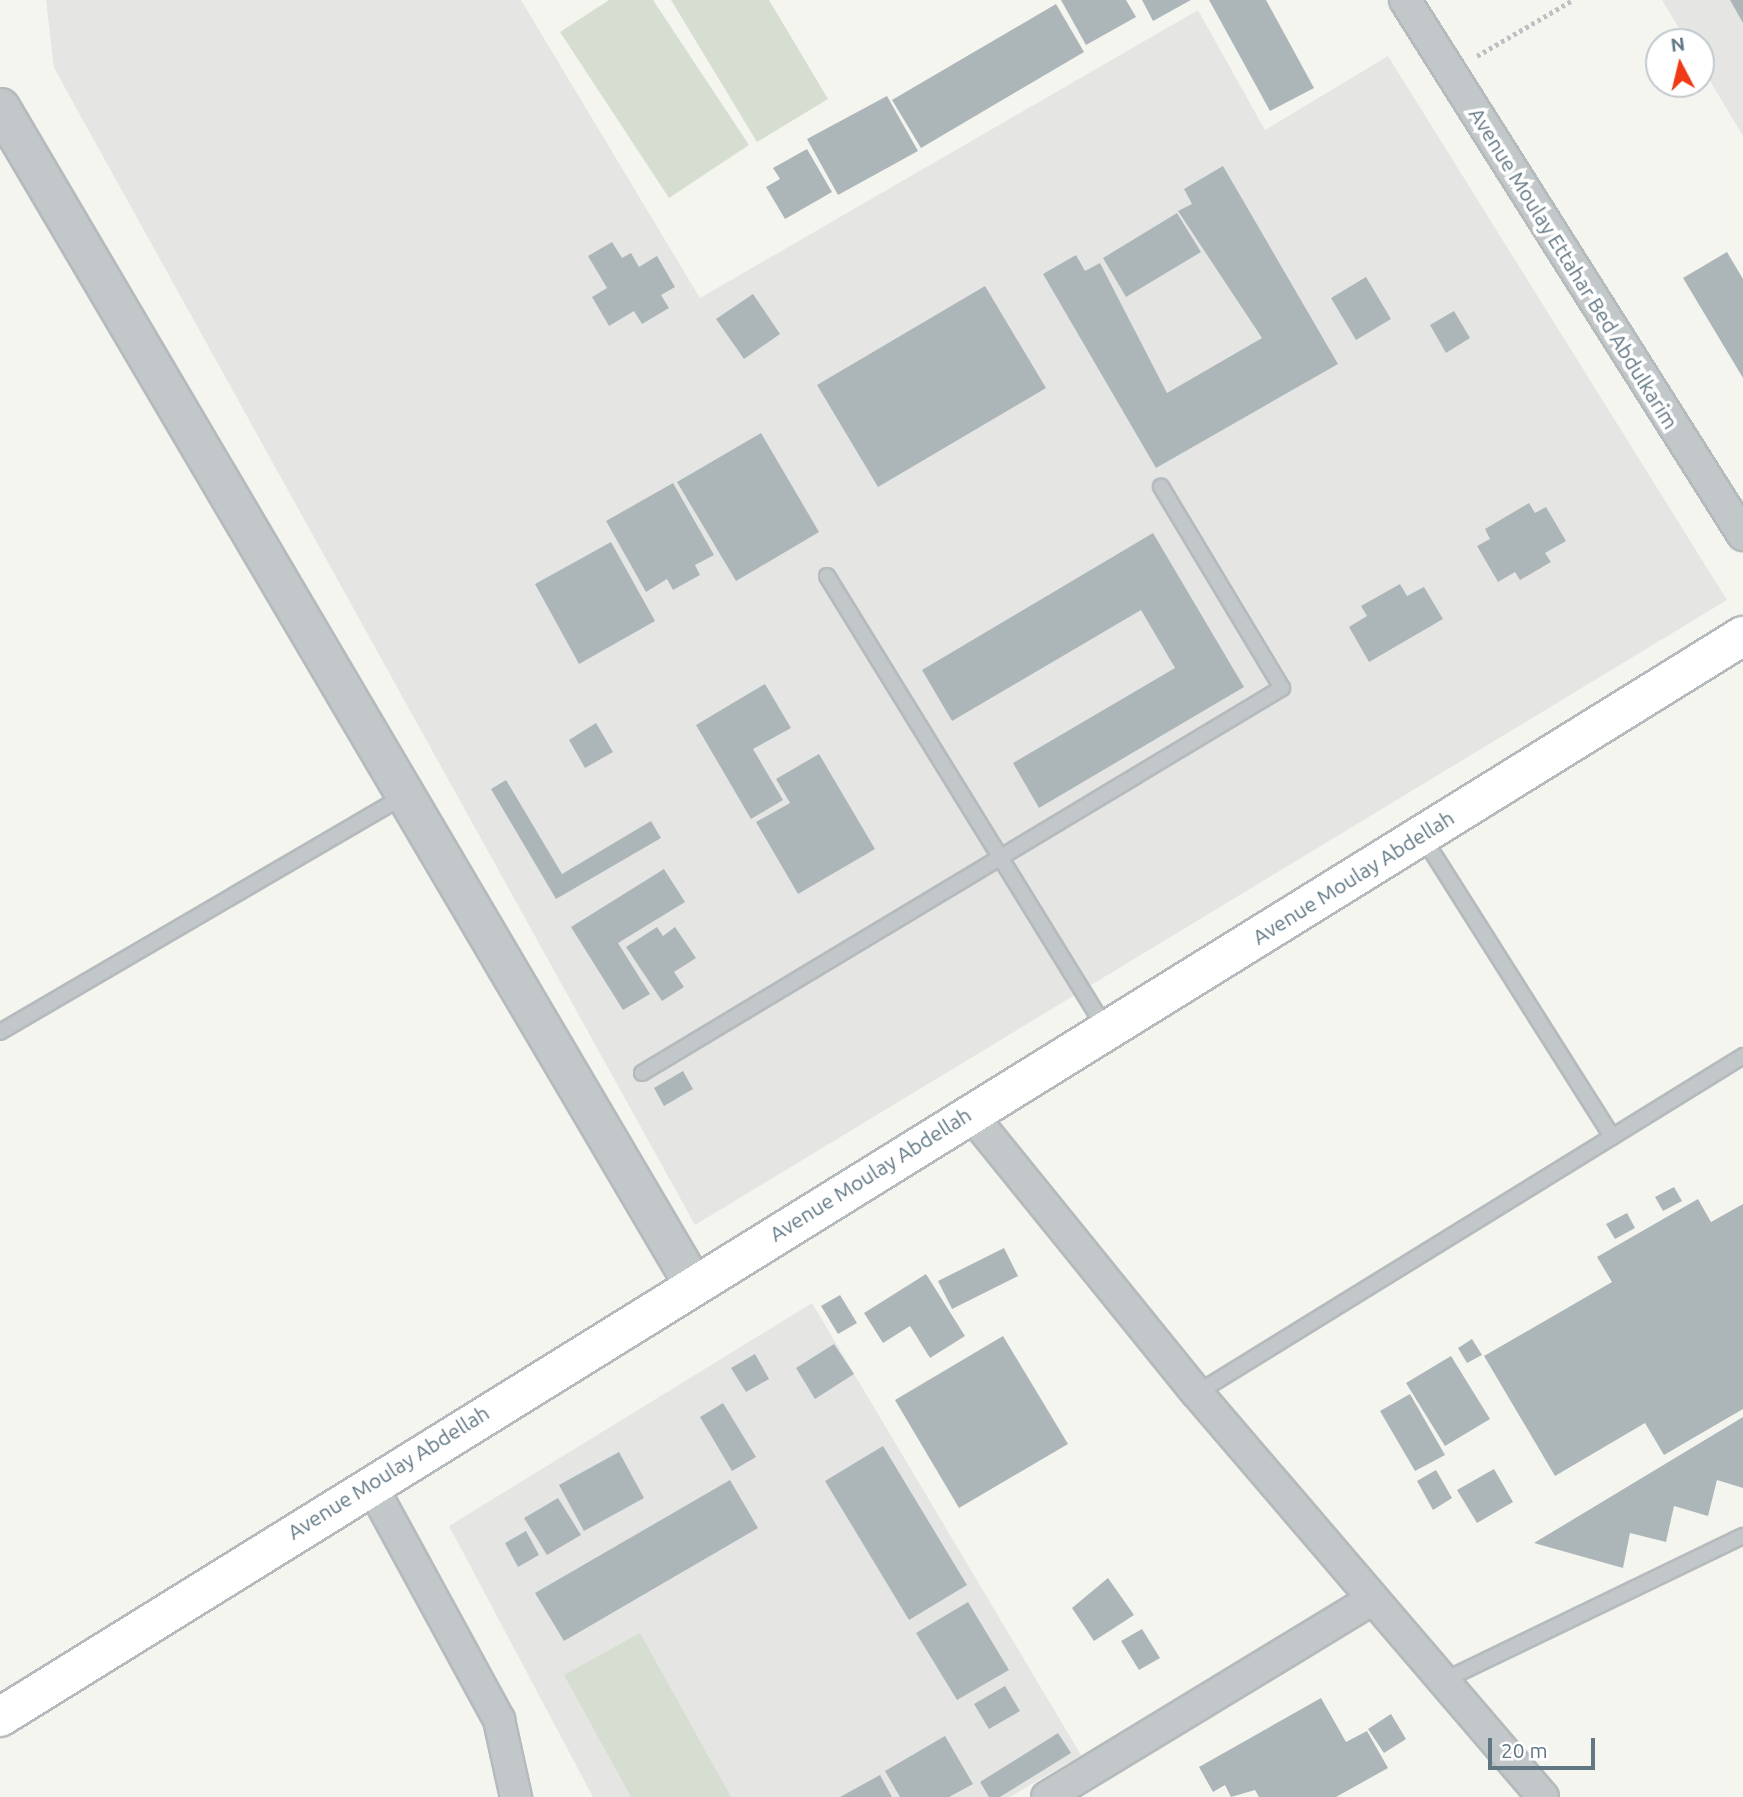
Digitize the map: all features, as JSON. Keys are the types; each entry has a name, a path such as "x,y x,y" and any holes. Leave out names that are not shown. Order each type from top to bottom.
{"main road":[{"name":"Avenue Moulay Abdellah","path":"0,1717 370,1483 1743,636"}],"street":[{"name":"Avenue Moulay Ettahar Bed Abdulkarim","path":"1405,0 1743,535"},
{"path":"0,107 37,180 407,794 693,1284"},
{"path":"0,156 37,180"},
{"path":"970,1113 1197,1393 1543,1797"},
{"path":"370,1483 499,1720 516,1797"},
{"path":"1047,1797 1373,1599"},
{"path":"1519,1797 1520,1767"}],"lane":[{"path":"642,1073 1282,688 1161,487"},
{"path":"827,576 1106,1029"},
{"path":"0,1032 407,794"},
{"path":"1421,835 1612,1137"},
{"path":"1197,1393 1743,1056"},
{"path":"1445,1680 1743,1536"}],"path":[{"path":"1450,71 1573,0"}],"shaded area":[{"path":"46,0 521,0 700,298 1198,10 1265,130 1388,56 1727,600 695,1225 54,68"},
{"path":"609,0 653,0 749,145 669,198 560,32"},
{"path":"671,0 769,0 828,99 757,142"},
{"path":"1662,0 1743,0 1743,136 1715,89 1715,28 1679,28"},
{"path":"812,1303 1081,1755 1010,1797 593,1797 449,1526"},
{"path":"640,1633 731,1797 631,1797 564,1675"}],"building":[{"path":"1061,0 1126,0 1136,17 1086,45"},
{"path":"1142,0 1191,0 1153,21"},
{"path":"1209,0 1266,0 1314,88 1270,111"},
{"path":"1730,0 1743,0 1743,23"},
{"path":"1056,4 1084,52 921,148 892,100"},
{"path":"887,96 918,151 838,195 807,139"},
{"path":"807,149 832,192 785,219 766,187 780,179 773,168"},
{"path":"1223,166 1338,364 1156,468 1043,274 1076,255 1085,271 1100,263 1167,393 1262,338 1178,211 1192,204 1184,189"},
{"path":"1177,213 1201,252 1126,297 1103,258"},
{"path":"612,242 622,258 631,253 639,267 657,256 675,287 661,295 669,308 642,324 634,311 609,326 592,297 607,288 588,256"},
{"path":"1727,252 1743,279 1743,378 1683,278"},
{"path":"1366,277 1391,319 1356,340 1331,298"},
{"path":"985,286 1046,388 878,487 817,385"},
{"path":"753,294 780,334 744,359 716,319"},
{"path":"1454,311 1470,338 1446,353 1430,325"},
{"path":"761,433 819,532 736,581 677,482"},
{"path":"673,483 714,555 695,565 700,575 673,590 667,579 646,592 606,521"},
{"path":"1529,503 1535,513 1546,507 1566,541 1545,553 1551,562 1520,580 1515,572 1498,582 1477,546 1490,539 1485,529"},
{"path":"1153,533 1244,687 1039,808 1013,763 1175,668 1141,610 952,721 922,670"},
{"path":"611,542 655,621 579,664 535,584"},
{"path":"1400,584 1407,596 1424,587 1443,619 1369,662 1349,627 1367,616 1361,606"},
{"path":"765,684 791,728 753,749 783,800 751,819 696,725"},
{"path":"596,723 613,752 585,768 569,740"},
{"path":"819,754 875,849 798,894 756,822 790,803 776,779"},
{"path":"506,780 562,874 651,821 661,838 556,899 491,789"},
{"path":"664,869 685,902 618,943 650,994 623,1010 571,927"},
{"path":"657,927 663,936 675,927 696,958 674,972 684,987 662,1001 626,947"},
{"path":"683,1071 693,1089 664,1106 654,1088"},
{"path":"1674,1187 1682,1201 1663,1211 1655,1197"},
{"path":"1698,1199 1711,1222 1743,1204 1743,1409 1664,1455 1645,1423 1555,1476 1484,1356 1612,1282 1597,1257"},
{"path":"1627,1213 1635,1228 1615,1239 1606,1224"},
{"path":"1004,1248 1018,1276 952,1309 938,1281"},
{"path":"926,1274 965,1336 930,1358 910,1326 883,1343 864,1313"},
{"path":"840,1295 857,1323 838,1334 821,1306"},
{"path":"1003,1336 1068,1444 959,1508 895,1400"},
{"path":"1472,1339 1482,1355 1467,1363 1458,1348"},
{"path":"834,1344 854,1374 815,1399 796,1368"},
{"path":"755,1354 769,1379 746,1392 731,1368"},
{"path":"1451,1356 1490,1419 1445,1446 1406,1383"},
{"path":"1410,1394 1445,1455 1415,1471 1380,1411"},
{"path":"723,1403 756,1457 732,1471 700,1417"},
{"path":"1743,1417 1743,1488 1717,1480 1708,1516 1674,1506 1666,1542 1630,1533 1623,1568 1534,1543"},
{"path":"883,1446 967,1585 909,1620 825,1481"},
{"path":"619,1452 644,1498 584,1531 559,1485"},
{"path":"1494,1469 1513,1502 1477,1523 1457,1490"},
{"path":"1436,1470 1452,1498 1433,1510 1417,1481"},
{"path":"730,1480 758,1528 564,1641 535,1593"},
{"path":"558,1498 581,1535 547,1555 524,1518"},
{"path":"526,1531 539,1555 518,1567 505,1543"},
{"path":"1108,1578 1134,1615 1094,1641 1072,1608"},
{"path":"968,1602 1009,1670 957,1700 916,1633"},
{"path":"1142,1629 1160,1658 1139,1670 1121,1641"},
{"path":"1005,1686 1020,1711 989,1729 974,1704"},
{"path":"1321,1698 1346,1742 1367,1731 1388,1768 1336,1797 1259,1797 1255,1790 1231,1797 1225,1785 1213,1792 1199,1767"},
{"path":"1391,1714 1406,1739 1384,1753 1368,1729"},
{"path":"1058,1733 1071,1753 1000,1797 989,1797 980,1782"},
{"path":"945,1736 973,1784 949,1797 900,1797 885,1771"},
{"path":"880,1775 892,1797 840,1797"}]}
